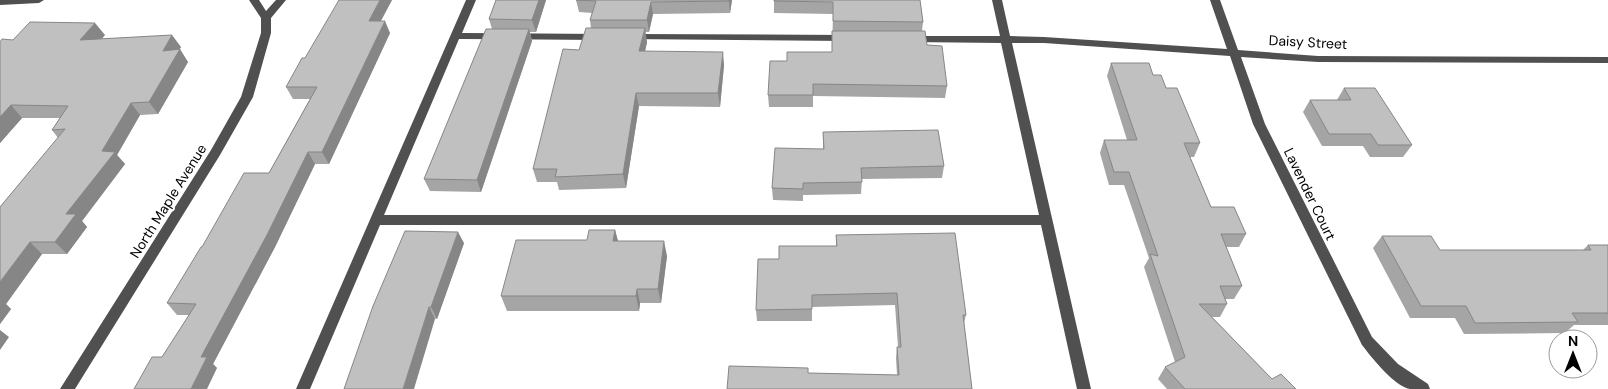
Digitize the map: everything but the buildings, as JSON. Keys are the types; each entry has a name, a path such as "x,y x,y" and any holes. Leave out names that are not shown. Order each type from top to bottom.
{"street":[{"path":"1,3 39,0"},
{"path":"254,0 266,18 280,0"},
{"path":"303,389 471,0"},
{"path":"997,0 1084,389"},
{"name":"Lavender Court","path":"1215,0 1259,124 1367,342 1385,363 1416,386"},
{"name":"North Maple Avenue","path":"67,389 239,113 255,75 266,33 266,18"},
{"path":"455,36 859,38"},
{"name":"Daisy Street","path":"898,39 1006,39 1080,42 1366,60 1608,60"},
{"path":"376,220 1046,220"}]}
